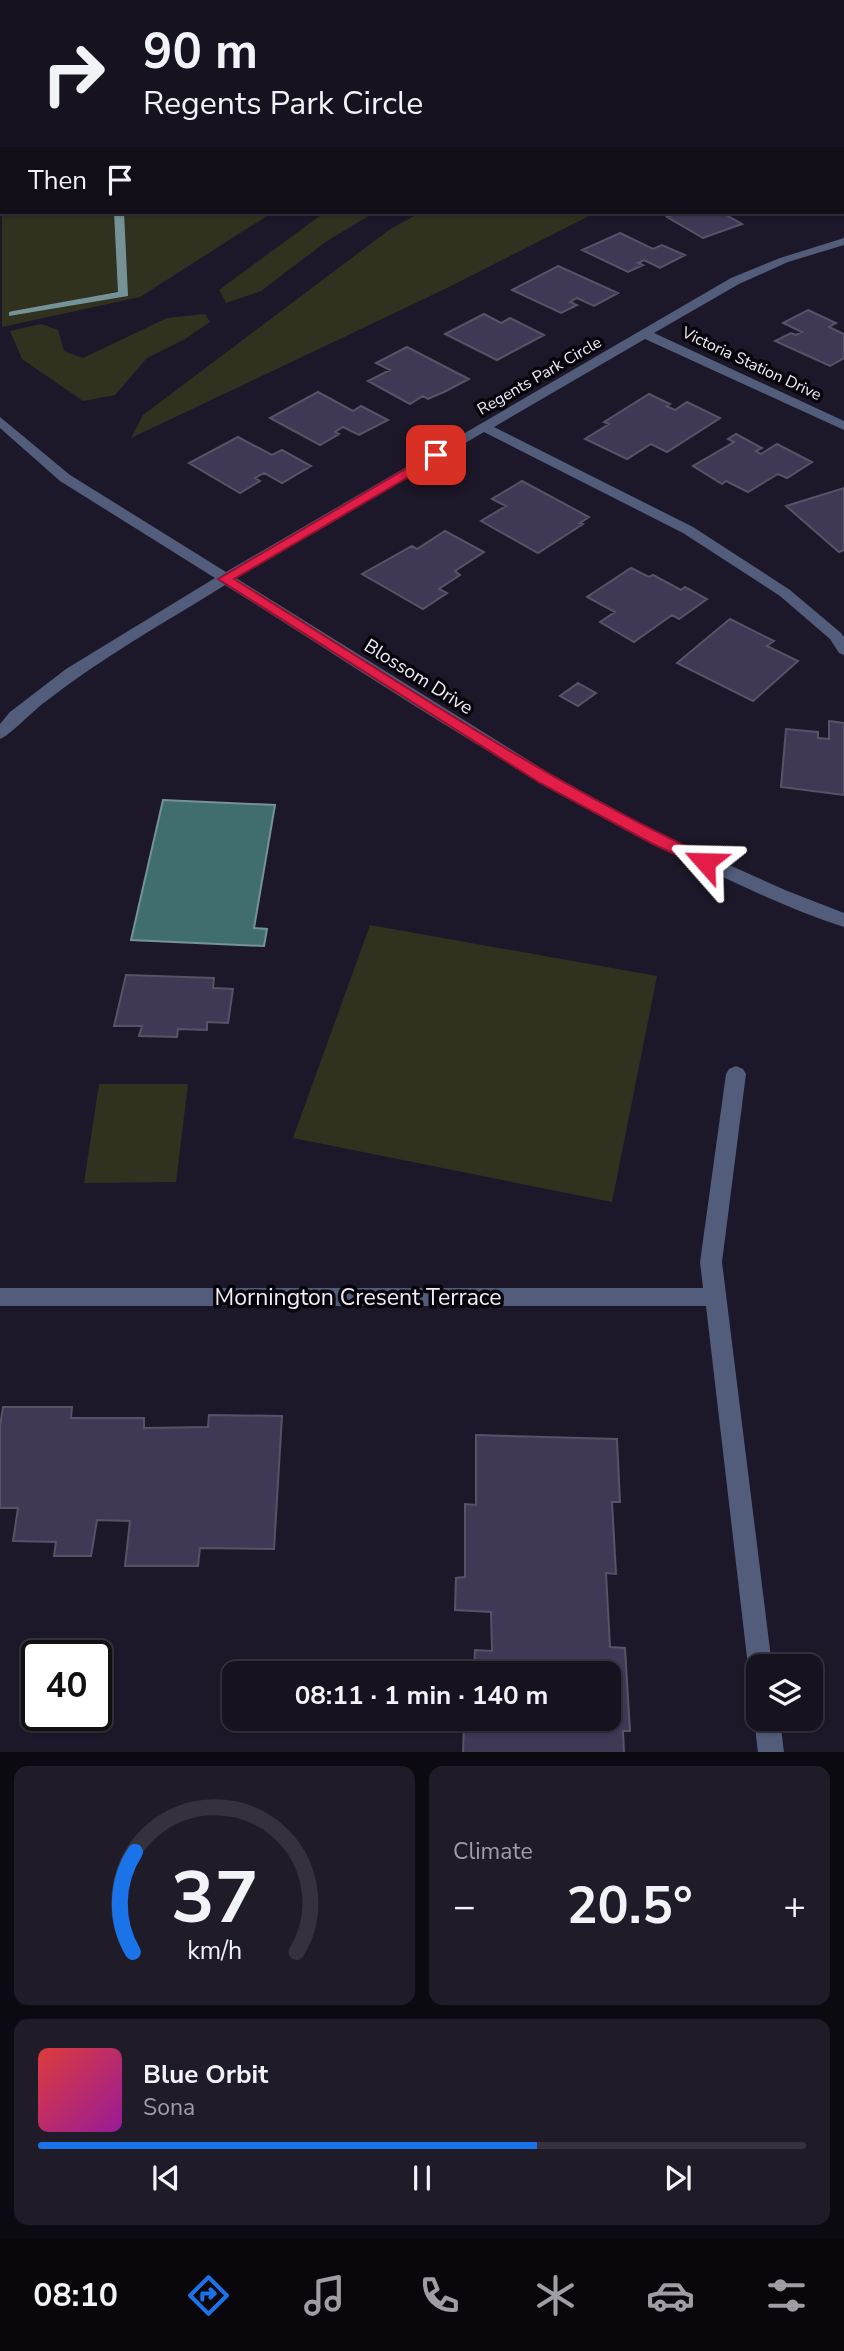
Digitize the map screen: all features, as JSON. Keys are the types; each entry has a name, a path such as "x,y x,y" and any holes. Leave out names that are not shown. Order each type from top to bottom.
{"street":[{"name":"Regents Park Circle","path":"0,734 16,716 72,673 224,579 484,427 735,281 784,260 844,241"},
{"name":"Victoria Station Drive","path":"645,334 844,426"},
{"name":"Blossom Drive","path":"0,421 65,478 546,779 656,839 779,895 844,920"},
{"path":"484,427 688,530 785,593 836,636 844,650"},
{"path":"736,1074 711,1262 759,1654"},
{"name":"Mornington Cresent Terrace","path":"0,1297 715,1297"},
{"path":"769,1731 771,1752"}],"shaded area":[{"path":"2,214 270,214 140,297 2,327"},
{"path":"322,214 372,214 327,241 261,291 226,303 219,290"},
{"path":"417,214 593,214 445,289 131,438 143,415 389,230"},
{"path":"205,314 210,322 185,339 147,358 115,395 83,401 22,359 10,331 41,324 58,330 64,351 83,358 167,318"},
{"path":"163,800 275,805 254,928 267,929 264,946 131,940"},
{"path":"370,925 657,976 612,1202 293,1138"},
{"path":"99,1084 188,1084 176,1182 84,1183"}],"building":[{"path":"676,214 724,214 742,224 703,238 667,217"},
{"path":"620,233 653,249 662,245 685,255 660,268 644,260 638,263 643,265 628,272 582,250"},
{"path":"558,266 618,293 594,306 577,298 570,302 577,305 561,313 512,290"},
{"path":"808,310 836,323 829,327 844,334 844,358 830,366 775,341 791,333 796,335 802,332 783,323"},
{"path":"484,314 501,323 510,318 544,335 497,360 445,334"},
{"path":"407,347 469,379 428,399 423,396 410,404 368,381 390,370 376,363"},
{"path":"318,392 353,411 361,406 388,420 359,435 343,427 335,432 339,434 320,445 270,418"},
{"path":"649,394 670,404 666,406 675,410 687,402 720,418 667,452 651,444 627,459 585,439 609,424 604,422"},
{"path":"736,434 762,448 756,451 761,454 777,444 812,462 787,478 778,474 748,492 726,481 722,484 693,466 734,442 728,439"},
{"path":"238,437 272,455 282,450 311,466 282,483 264,473 255,478 260,481 240,493 189,463"},
{"path":"522,481 589,517 580,523 583,524 538,553 481,521 506,506 492,499"},
{"path":"844,488 844,550 839,552 786,506"},
{"path":"445,531 484,552 455,571 460,575 439,589 447,593 423,609 362,574 412,546 417,549"},
{"path":"631,568 649,577 653,575 681,590 685,587 707,599 679,619 672,615 634,642 600,622 615,612 587,597"},
{"path":"730,619 774,641 767,646 798,661 753,701 677,663"},
{"path":"578,683 596,693 578,706 560,696"},
{"path":"829,721 844,723 844,795 781,787 786,729 818,732 818,738 829,739"},
{"path":"126,975 214,978 213,988 233,989 228,1023 207,1022 207,1030 178,1029 177,1037 139,1036 142,1026 114,1026"},
{"path":"3,1407 72,1407 71,1418 144,1418 144,1428 208,1427 209,1415 282,1416 274,1549 200,1548 198,1566 125,1566 130,1521 97,1520 91,1556 54,1556 56,1542 13,1541 18,1508 0,1508 0,1426"},
{"path":"476,1435 617,1439 620,1502 612,1502 616,1574 606,1573 610,1647 625,1648 630,1731 623,1731 624,1752 463,1752 464,1731 621,1731 621,1661 475,1661 475,1650 492,1651 491,1612 455,1610 456,1578 465,1577 465,1504 476,1505"}],"waterway":[{"path":"13,314 124,294 119,214"}],"route":[{"path":"436,455 224,579 546,779 656,839 705,862"}]}
